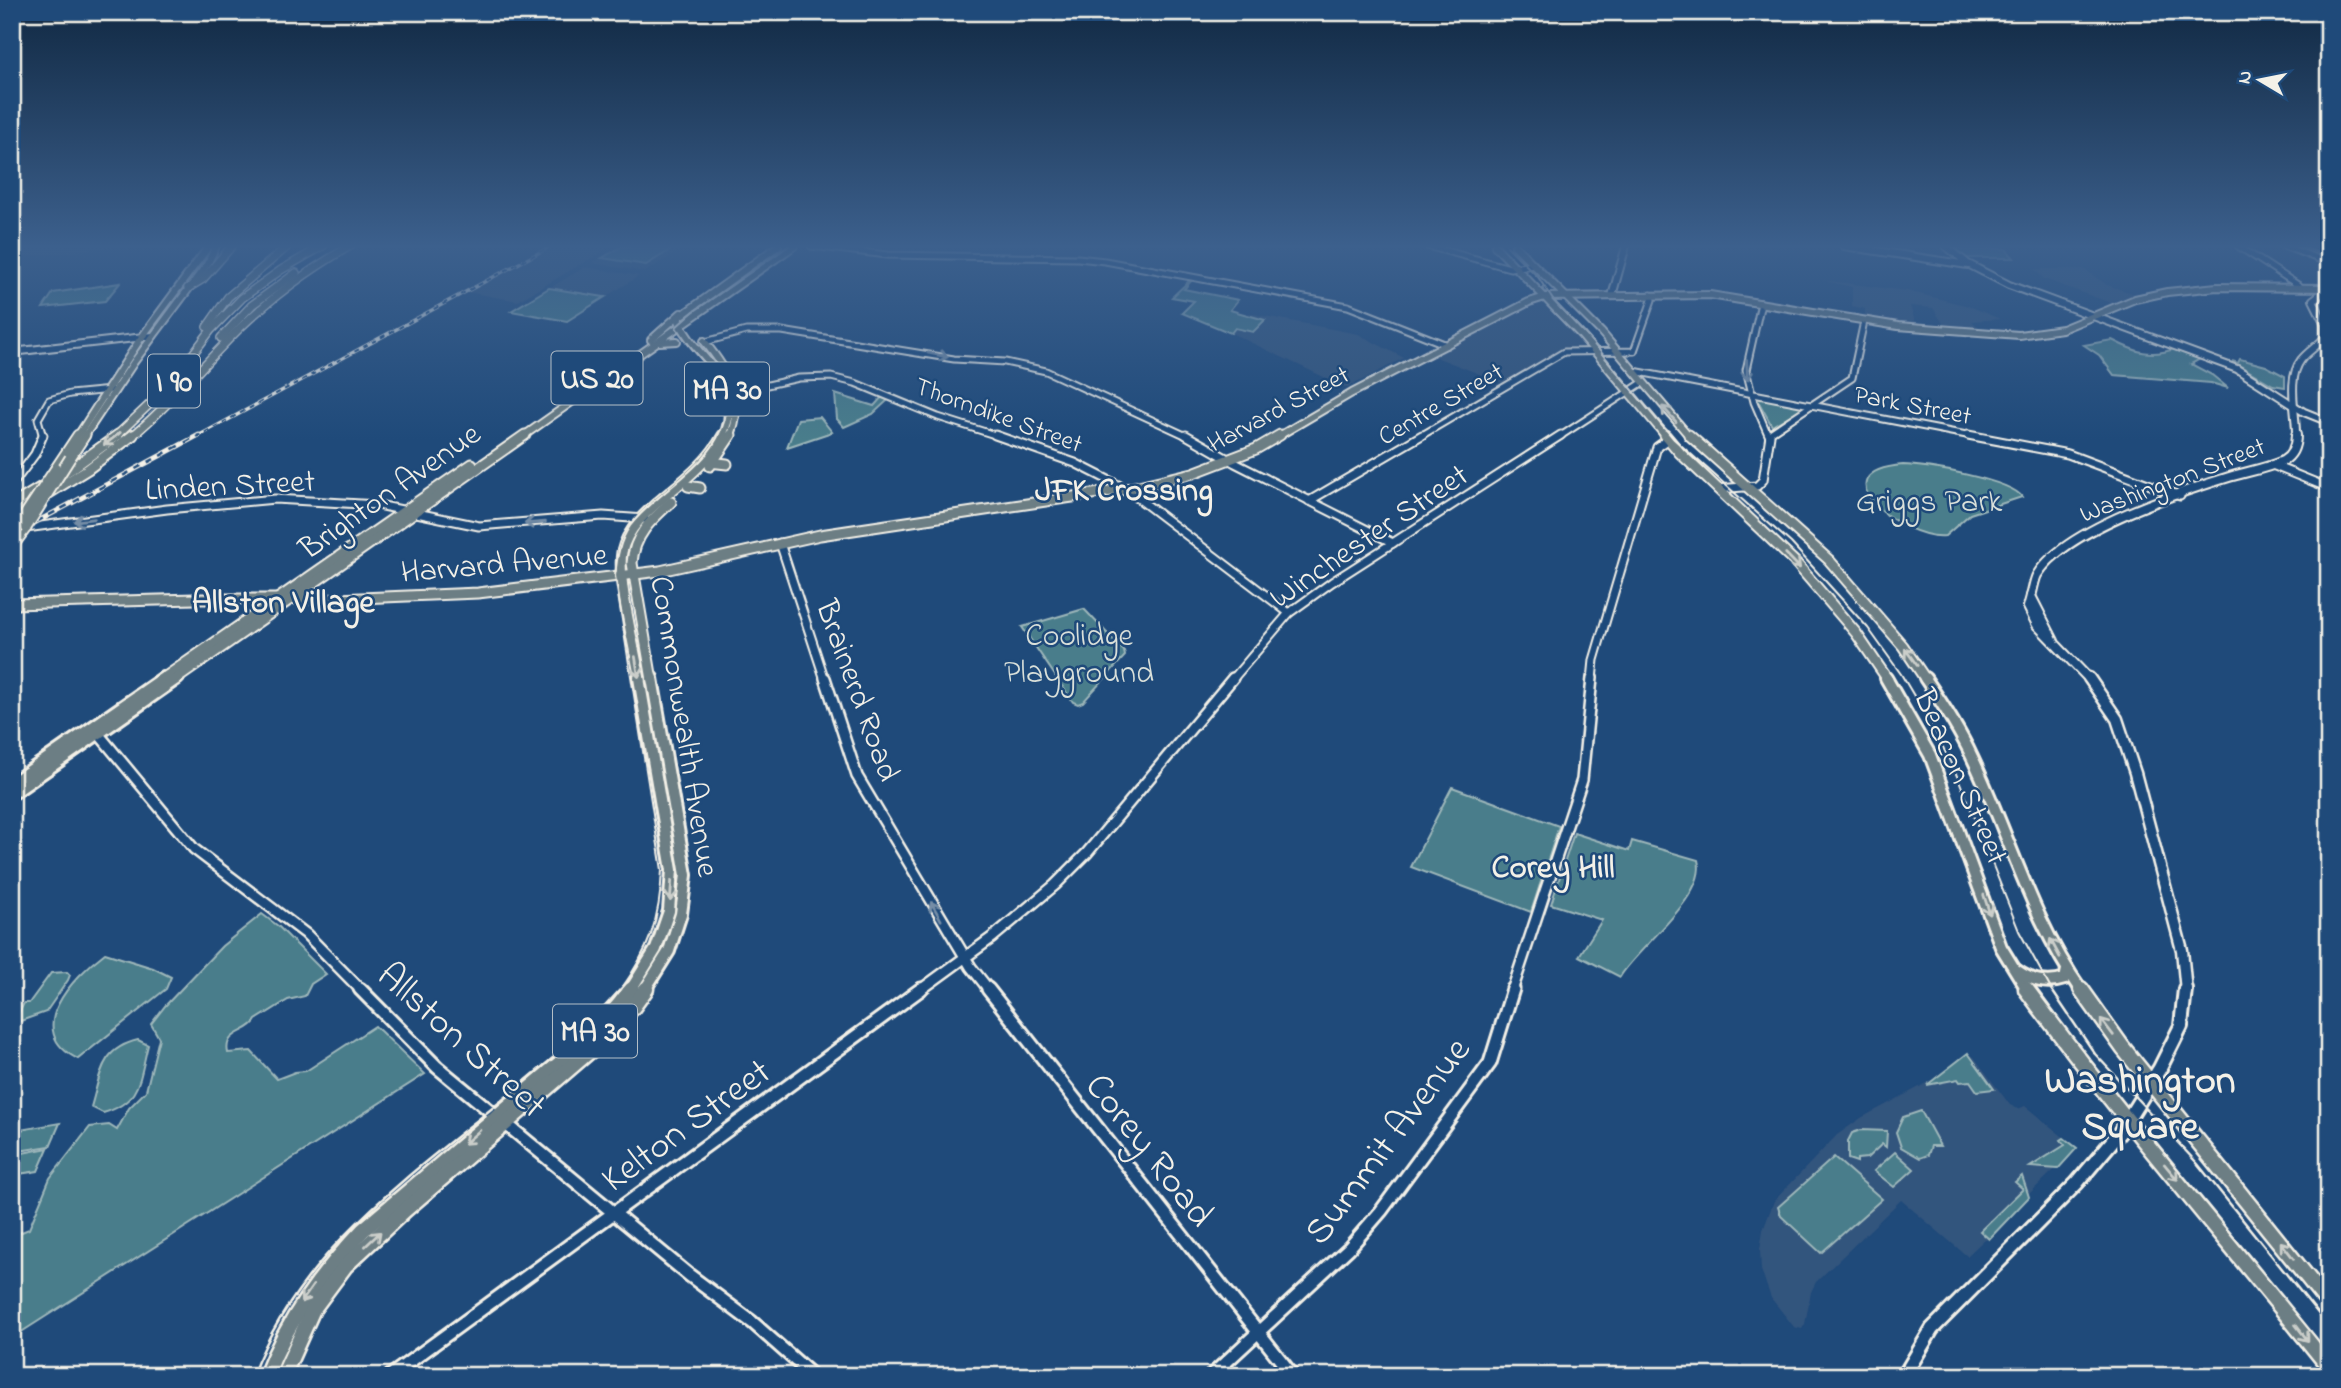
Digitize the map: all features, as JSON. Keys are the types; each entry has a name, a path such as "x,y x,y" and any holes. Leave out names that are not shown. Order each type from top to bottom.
{"highway":[{"path":"174,381 178,370 216,311"},
{"name":"I 90","path":"12,505 105,445 145,412 174,381 230,311"},
{"path":"138,431 246,311"},
{"name":"I 90","path":"12,516 81,474 138,431 176,397 259,311"}],"main road":[{"path":"12,534 163,311"},
{"path":"12,547 27,529 70,458 171,311"},
{"name":"Brighton Avenue","path":"658,339 674,318 685,311"},
{"name":"MA 30","path":"686,311 678,318 681,325 705,342 724,367 736,392"},
{"name":"US 20","path":"681,325 701,311"},
{"name":"Harvard Street","path":"827,534 1126,489 1188,475 1230,461 1274,440 1356,390 1515,311"},
{"name":"Beacon Street","path":"1557,311 1594,350 1677,450 1779,546 1831,602 1894,689 1938,775 2010,965 2064,1042 2329,1367"},
{"name":"Beacon Street","path":"1578,311 1618,351 1642,383 1697,444 1841,572 1877,612 1922,671 1957,727 1982,775 2043,923 2067,970 2112,1033 2329,1304"},
{"name":"Harvard Street","path":"1805,311 1864,321 1982,334 2019,335 2062,329 2107,311"},
{"path":"2080,311 2227,365 2269,387 2294,408 2328,421"},
{"name":"Washington Street","path":"1904,1376 1932,1329 2077,1183 2127,1120 2171,1048 2184,1016 2187,984 2182,950 2134,767 2117,719 2093,682 2054,641 2031,596 2030,588 2038,574 2059,552 2099,527 2226,478 2286,460 2295,450 2292,388 2299,362 2325,338 2325,324 2318,311"},
{"name":"Brighton Avenue","path":"12,794 278,600 681,325"},
{"name":"Commonwealth Avenue","path":"282,1376 313,1309 345,1266 585,1040 622,1002 654,954 671,905 672,870 623,548 647,519 709,462 730,415 730,400 711,360 681,325"},
{"path":"12,352 153,336"},
{"path":"658,339 677,341"},
{"path":"2269,387 2292,388"},
{"name":"Commonwealth Avenue","path":"647,519 688,486 728,441 738,415 736,392"},
{"path":"2294,421 2328,421"},
{"path":"728,441 742,442"},
{"path":"709,462 727,464"},
{"path":"688,486 700,488"},
{"name":"Brighton Avenue","path":"12,783 292,600 410,512"},
{"name":"Harvard Avenue","path":"12,604 455,595 688,566 827,534"},
{"path":"2010,965 2029,978 2041,982 2062,981 2067,970"},
{"name":"Commonwealth Avenue","path":"266,1376 285,1330 299,1306 335,1259 363,1230 501,1120"}],"street":[{"path":"1360,311 1447,345"},
{"path":"1618,351 1634,351 1648,311"},
{"path":"1717,489 1759,485 1763,476 1770,433 1750,392 1746,360 1759,311"},
{"path":"1770,433 1852,378 1864,321"},
{"path":"705,342 741,332 768,330 954,359 1022,365 1056,374 1202,443 1230,461 1393,543"},
{"name":"Centre Street","path":"1309,501 1564,352 1618,351"},
{"name":"Park Street","path":"1633,371 2068,454 2180,496"},
{"name":"Thorndike Street","path":"736,392 821,376 882,393 912,407 1029,445 1102,475 1126,489 1289,613"},
{"name":"Winchester Street","path":"1013,920 1087,853 1289,613 1642,383"},
{"path":"12,485 24,472 41,441 43,436 38,419 50,400 117,390"},
{"name":"Summit Avenue","path":"1211,1376 1309,1287 1373,1220 1490,1063 1529,936 1582,780 1594,660 1658,445 1668,439"},
{"path":"1657,453 1665,449 1677,450"},
{"path":"2272,466 2329,488"},
{"name":"Linden Street","path":"27,529 275,499 372,504 479,526 603,516 647,519"},
{"name":"Brainerd Road","path":"780,543 858,776 964,958"},
{"name":"Allston Street","path":"95,731 194,849 306,934 437,1067 613,1213 752,1322 813,1376"},
{"name":"Kelton Street","path":"390,1376 1013,920"},
{"name":"Corey Road","path":"964,958 1293,1376"}],"shaded area":[{"path":"511,311 583,311 567,321"},
{"path":"1518,311 1558,311 1594,350 1564,352 1508,385 1428,354"},
{"path":"1865,311 1912,311 1916,325 1865,318"},
{"path":"1935,311 1980,311 2000,319 1972,321 1983,331 1946,328"},
{"path":"1249,313 1358,334 1404,358 1347,388 1231,333"},
{"path":"1968,1053 1974,1057 2010,1105 2018,1109 2025,1106 2077,1148 2028,1195 1988,1240 1985,1239 1967,1256 1901,1200 1816,1282 1811,1292 1805,1324 1802,1329 1794,1327 1771,1298 1761,1270 1763,1230 1774,1201 1837,1135 1861,1118 1942,1075"}],"green space":[{"path":"511,311 583,311 567,321"},
{"path":"1184,311 1233,311 1265,320 1253,332 1235,328 1231,333 1182,313"},
{"path":"2112,340 2143,352 2159,353 2177,348 2202,358 2191,364 2212,375 2228,388 2211,383 2114,375 2099,355 2084,345"},
{"path":"2240,359 2266,366 2285,376 2285,387 2273,385 2232,361 2238,363"},
{"path":"835,394 874,406 882,397 888,400 873,414 844,427 837,419"},
{"path":"1756,397 1807,405 1772,426"},
{"path":"820,417 832,432 787,447 798,419"},
{"name":"Griggs Park","path":"1903,465 1985,479 2015,491 2022,497 1970,514 1945,536 1927,534 1908,528 1890,517 1875,505 1867,492 1867,480 1878,470"},
{"name":"Coolidge Playground","path":"1084,609 1124,651 1125,656 1083,702 1078,704 1073,702 1022,627"},
{"path":"1452,787 1559,826 1531,912 1411,867"},
{"path":"1574,833 1629,851 1632,841 1698,860 1698,874 1682,905 1620,977 1579,956 1602,920 1551,904"},
{"path":"262,914 278,926 326,974 311,984 305,996 288,1000 233,1036 229,1040 228,1053 251,1051 277,1079 306,1071 375,1026 425,1074 12,1338 12,1236 29,1229 50,1178 90,1127 109,1125 117,1130 129,1108 146,1091 159,1038 151,1024 222,946"},
{"path":"105,953 153,968 171,977 166,989 78,1059 61,1047 54,1034 53,1019 67,990"},
{"path":"67,972 70,975 68,980 46,1012 12,1024 12,1015 18,1015 24,1003 29,1003 51,973"},
{"path":"138,1040 148,1045 140,1079 132,1096 125,1103 103,1113 91,1107 100,1074 109,1056 125,1044"},
{"path":"1968,1053 1994,1089 1977,1091 1970,1081 1960,1082 1958,1079 1927,1085"},
{"path":"1921,1111 1940,1146 1931,1146 1928,1155 1920,1158 1901,1147 1896,1132 1903,1117"},
{"path":"60,1123 50,1146 12,1152 14,1131"},
{"path":"1861,1130 1887,1131 1886,1147 1882,1144 1867,1158 1857,1159 1857,1162 1848,1159 1848,1141 1852,1133"},
{"path":"2064,1138 2077,1148 2058,1169 2030,1167 2065,1145 2061,1140"},
{"path":"48,1148 38,1171 12,1175 12,1155"},
{"path":"1895,1152 1914,1169 1894,1187 1874,1171"},
{"path":"1834,1157 1882,1199 1821,1253 1781,1216 1778,1207"},
{"path":"2022,1176 2029,1197 1989,1239 1980,1231 2023,1189 2015,1182"}],"tram line":[{"path":"620,991 639,962 651,934 659,904 662,870 615,576 619,550 630,526 643,511 694,467 709,451 719,433 724,414 717,382 676,327 694,311"},
{"path":"1563,311 1674,439 1791,543 1868,628 1901,674 1936,733 1959,780 2019,931 2052,991"},
{"path":"252,1376 274,1328 302,1285 335,1246 409,1175 566,1047 590,1025 621,989"},
{"path":"2051,989 2095,1054 2197,1163 2329,1327"}],"railway":[{"path":"196,437 431,311"},
{"path":"12,535 199,435"}],"district":[{"name":"JFK Crossing","path":"1124,488"},
{"name":"Allston Village","path":"283,600"},
{"name":"Corey Hill","path":"1553,865"},
{"name":"Washington Square","path":"2140,1101"}]}
